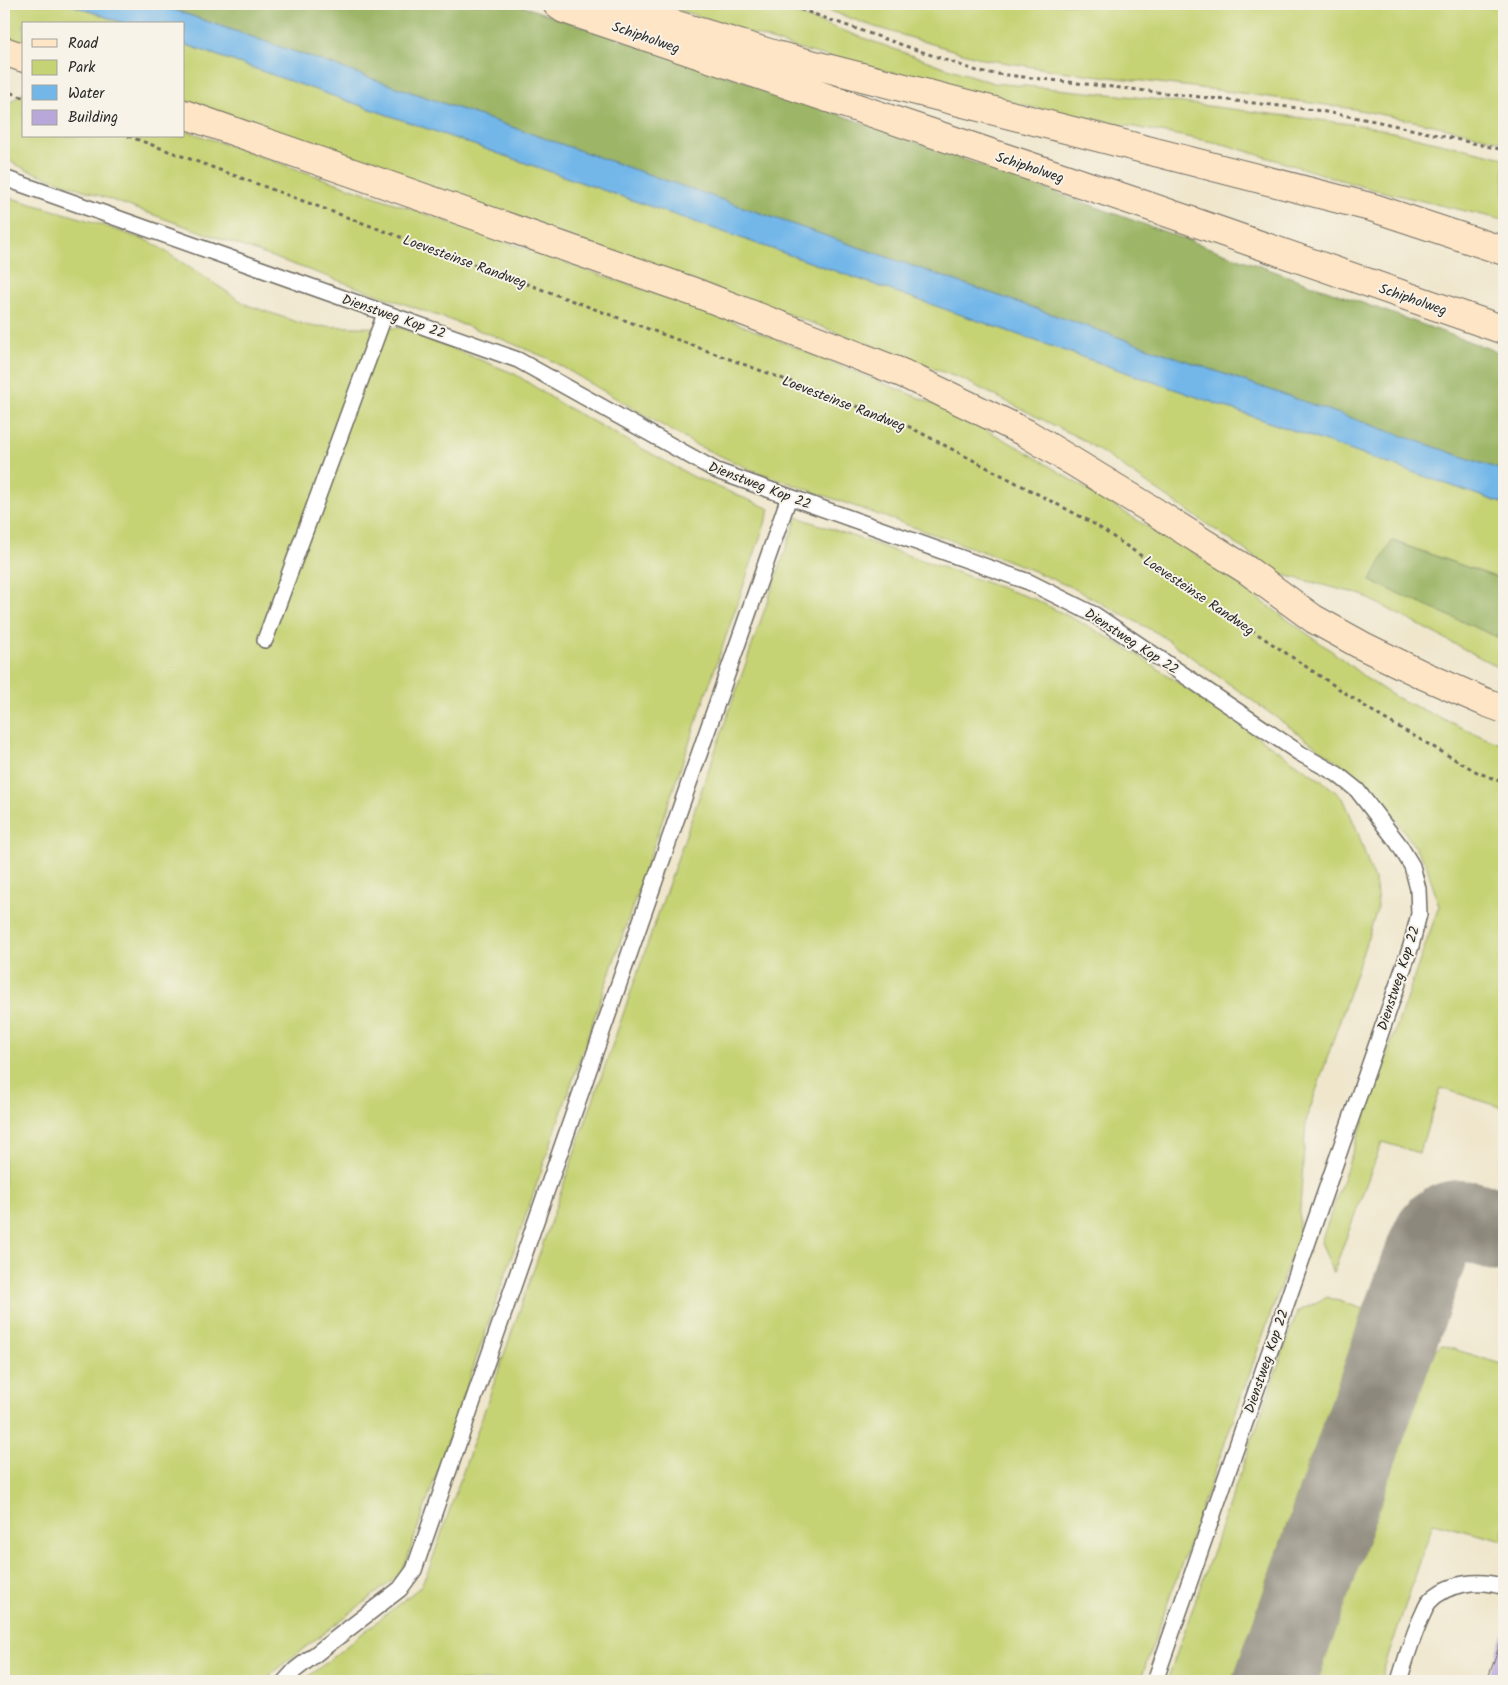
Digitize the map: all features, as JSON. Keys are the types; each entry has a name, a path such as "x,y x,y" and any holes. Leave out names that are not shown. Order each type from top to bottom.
{"main road":[{"name":"Schipholweg","path":"557,4 564,10 1151,208 1504,330"},
{"name":"Schipholweg","path":"607,4 776,55 1374,208 1504,252"},
{"path":"4,51 22,57"},
{"path":"185,114 694,292 902,373 1026,434 1247,570 1314,619 1363,646 1425,676 1504,709"}],"lane":[{"name":"Dienstweg Kop 22","path":"4,178 518,360 717,471 1029,582 1095,615 1301,754 1337,774 1357,790 1398,843 1412,866 1418,889 1419,914 1411,946 1155,1681"},
{"path":"265,640 385,314"},
{"path":"285,1681 295,1670 400,1589 414,1570 790,497"},
{"path":"1399,1681 1415,1631 1429,1603 1446,1589 1467,1584 1495,1584 1504,1587"}],"path":[{"path":"785,4 980,72 1315,110 1375,121 1504,150"},
{"path":"4,90 22,97"},
{"name":"Loevesteinse Randweg","path":"133,138 902,423 1091,522 1381,716 1477,772 1504,783"}],"green space":[{"path":"4,4 69,4 120,22 22,22 22,43 4,37"},
{"path":"157,4 516,4 802,101 1504,354 1504,471"},
{"path":"661,4 763,4 780,8 994,83 1119,95 1367,126 1504,158 1504,220 1367,188 1223,144 1030,107 802,50"},
{"path":"811,4 1504,4 1504,142 1443,127 1354,109 1052,70 983,59 875,27"},
{"path":"185,44 1504,504 1504,580 1393,541 1370,581 1504,640 1504,667 1498,667 1362,595 1280,574 1085,441 964,380 812,323 185,100"},
{"path":"22,94 22,138 185,138 185,130 722,317 956,413 1025,451 1153,530 1183,545 1333,652 1367,679 1397,698 1504,745 1504,1108 1441,1088 1419,1153 1382,1142 1333,1273 1321,1242 1439,906 1426,864 1400,825 1376,794 1337,761 1159,634 1075,589 1015,563 752,470 696,445 547,358 492,335 27,170 4,158 4,111 12,101"},
{"path":"4,196 84,219 151,242 247,305 309,326 402,328 515,374 561,404 694,477 770,509 406,1562 399,1575 273,1672 266,1681 4,1681"},
{"path":"797,517 1034,599 1086,625 1135,653 1325,783 1343,798 1357,830 1376,886 1378,907 1306,1121 1298,1237 1140,1681 303,1681 420,1587 429,1569"},
{"path":"1392,541 1504,580 1504,640 1370,581"},
{"path":"1327,1297 1363,1309 1320,1441 1309,1460 1233,1681 1167,1681 1297,1312"},
{"path":"1441,1345 1504,1365 1504,1541 1433,1523 1380,1681 1317,1681 1432,1354"}],"water":[{"path":"69,4 157,4 1504,471 1504,504 185,44 185,22 120,22"}],"building":[{"path":"1504,1632 1504,1681 1487,1681"}],"taxiway":[{"path":"1275,1681 1433,1237 1444,1225 1461,1221 1479,1224 1504,1232"}]}
